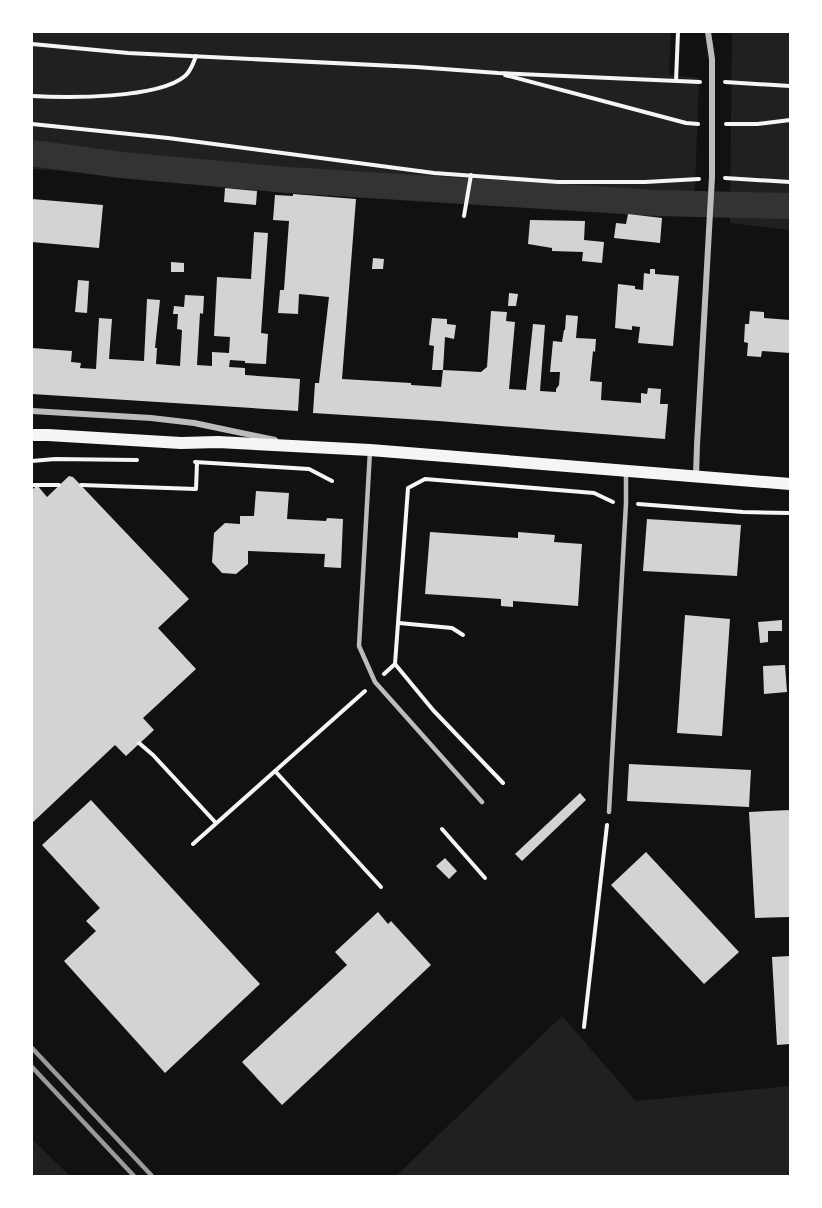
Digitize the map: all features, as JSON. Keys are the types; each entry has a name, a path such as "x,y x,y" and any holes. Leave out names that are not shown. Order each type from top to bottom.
{"main road":[{"path":"32,435 370,450 790,484"}],"street":[{"path":"696,476 712,180 712,59 708,32"},
{"path":"32,411 151,418 194,423 305,447"}],"lane":[{"path":"370,450 359,646 375,682 482,802"},
{"path":"609,812 626,471"}],"path":[{"path":"676,81 678,32"},
{"path":"32,44 128,53 688,82"},
{"path":"32,96 60,98 141,93 184,77 192,68 196,56"},
{"path":"498,73 686,123 699,124"},
{"path":"734,82 790,86"},
{"path":"725,124 757,124 790,120"},
{"path":"32,124 168,138 434,173 569,182 712,180 790,182"},
{"path":"464,216 471,175"},
{"path":"32,461 137,460"},
{"path":"188,462 309,469 332,481"},
{"path":"81,485 196,489 197,463"},
{"path":"193,843 395,664 408,488 417,483 425,479 594,493 612,502 743,512 790,513"},
{"path":"32,484 59,485"},
{"path":"399,623 452,628 463,635"},
{"path":"395,664 433,710 503,783"},
{"path":"139,743 216,823"},
{"path":"275,771 381,887"},
{"path":"584,1027 609,812"},
{"path":"442,829 485,878"}],"shaded area":[{"path":"32,32 671,32 669,75 699,78 694,217 630,210 32,169"},
{"path":"732,32 790,32 790,230 730,223"},
{"path":"562,1016 636,1101 790,1086 790,1176 396,1176"},
{"path":"32,1139 70,1176 32,1176"}],"building":[{"path":"225,188 257,191 256,205 224,202"},
{"path":"293,194 356,199 342,379 441,387 443,370 481,372 487,367 491,311 507,312 506,321 515,322 509,389 526,390 533,324 545,325 540,391 556,392 560,372 550,372 553,341 562,342 566,315 578,316 576,338 596,339 590,381 602,382 601,400 641,403 641,393 647,394 648,388 661,389 660,404 668,404 665,439 313,413 315,383 319,383 329,297 299,294 298,314 278,313 280,290 284,290 289,221 273,220 275,195 293,196"},
{"path":"32,199 103,205 99,248 32,242"},
{"path":"628,214 662,218 660,243 614,238 616,223 626,224"},
{"path":"530,220 585,221 584,240 604,242 602,263 582,261 583,252 552,251 552,248 528,244"},
{"path":"254,232 268,233 261,333 268,334 266,364 230,360 229,367 245,368 245,375 300,379 298,411 32,394 32,348 72,351 71,362 81,363 80,368 96,369 99,318 112,319 109,359 144,361 147,299 160,300 155,348 157,348 156,364 180,366 182,330 177,329 178,314 173,314 174,306 184,307 185,295 204,296 203,314 200,313 197,365 212,366 212,352 229,353 230,337 214,336 217,277 251,279"},
{"path":"373,258 384,259 383,269 372,269"},
{"path":"171,262 184,263 184,272 171,272"},
{"path":"650,269 655,269 655,274 679,276 673,346 638,343 640,327 632,326 632,330 615,328 618,284 635,286 635,289 643,290 644,273 650,274"},
{"path":"78,280 89,281 87,313 75,312"},
{"path":"509,293 518,294 516,306 508,306"},
{"path":"750,311 764,312 764,318 790,320 790,353 762,351 761,357 747,356 748,343 744,342 745,324 749,324"},
{"path":"432,318 447,319 447,324 456,325 454,339 445,337 443,370 432,370 434,346 429,345"},
{"path":"69,476 73,477 189,599 158,628 196,669 143,718 154,730 126,756 115,745 32,823 32,490 37,485 47,497"},
{"path":"256,491 289,493 287,519 326,521 327,518 343,519 341,568 324,567 325,554 248,551 248,564 236,574 222,573 212,562 214,533 225,523 240,524 240,516 254,516"},
{"path":"647,519 741,525 737,576 643,571"},
{"path":"430,532 518,538 518,532 555,535 554,542 582,544 578,606 513,601 513,607 501,606 501,599 425,594"},
{"path":"685,615 730,619 722,736 677,733"},
{"path":"782,620 782,631 768,631 768,642 760,643 758,622"},
{"path":"785,665 787,692 764,694 763,666"},
{"path":"629,764 751,770 749,807 627,801"},
{"path":"580,793 586,800 522,861 515,854"},
{"path":"91,800 260,984 165,1073 64,961 96,931 86,921 100,908 42,845"},
{"path":"790,810 790,917 755,918 749,812"},
{"path":"646,852 739,952 704,984 611,885"},
{"path":"445,858 457,871 449,879 436,866"},
{"path":"378,912 388,924 391,921 431,965 282,1105 242,1062 347,965 335,952"},
{"path":"790,956 790,1044 777,1045 772,957"}],"waterway":[{"path":"32,153 121,165 288,180 656,203 790,206"}],"railway":[{"path":"32,1048 152,1176"},
{"path":"32,1067 134,1176"}]}
